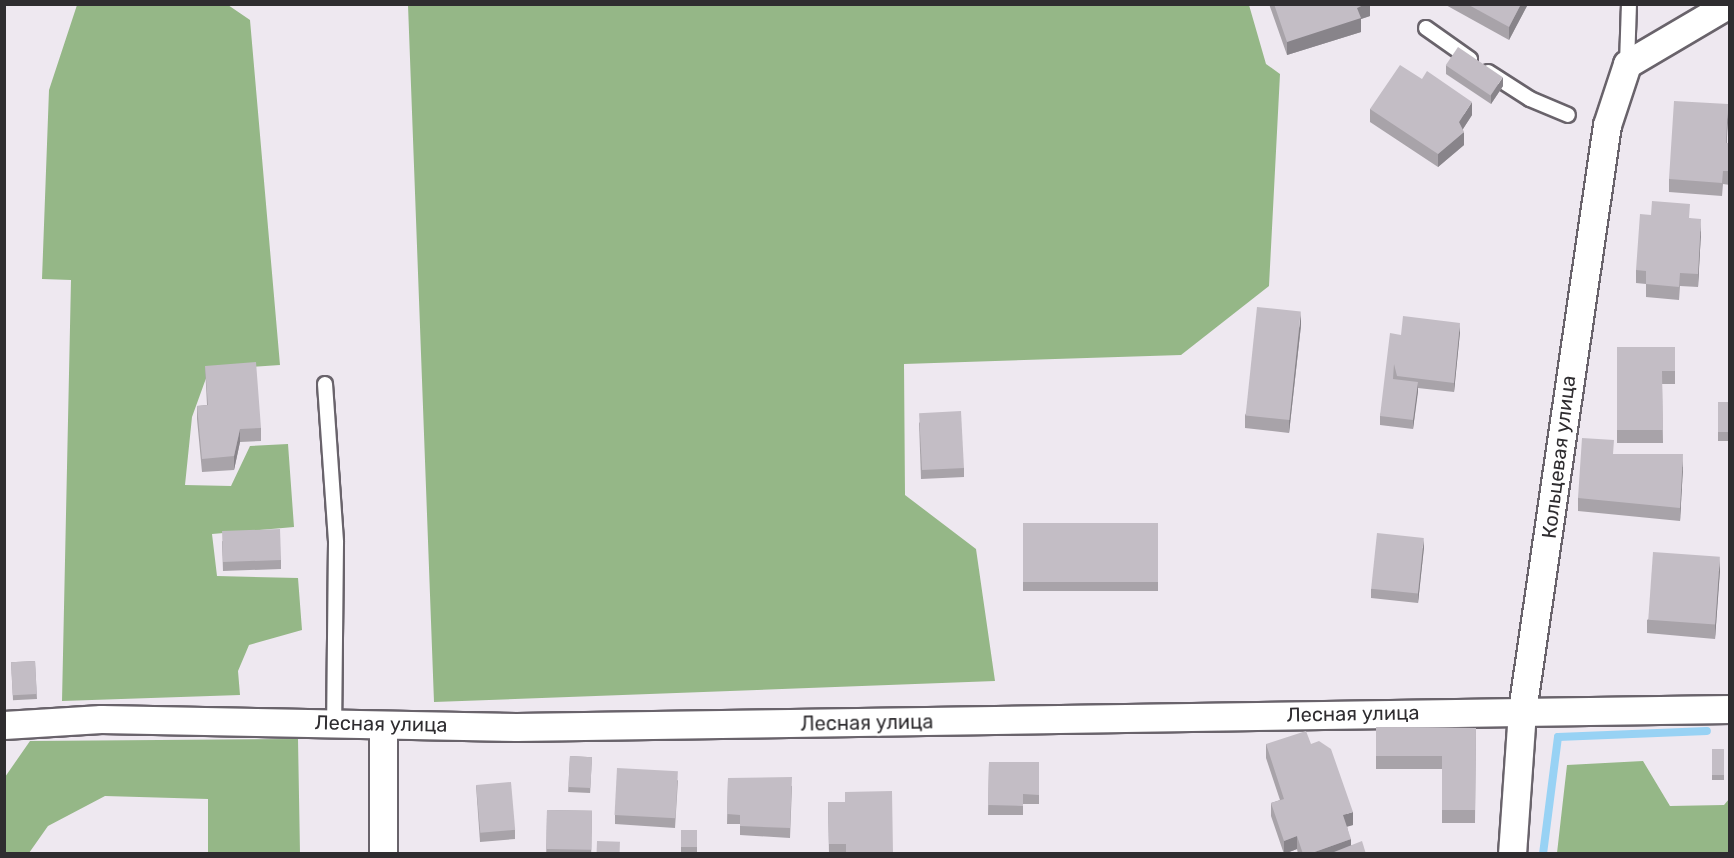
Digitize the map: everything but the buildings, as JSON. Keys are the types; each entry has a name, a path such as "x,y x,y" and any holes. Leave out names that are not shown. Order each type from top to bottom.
{"street":[{"path":"1627,64 1729,4"},
{"name":"Кольцевая улица","path":"1512,854 1522,711 1577,307 1607,125 1627,64"},
{"name":"Лесная улица","path":"4,726 101,719 383,725 1730,709"},
{"path":"383,725 383,854"}],"lane":[{"path":"1627,64 1629,4"},
{"path":"1426,28 1530,99 1568,115"},
{"path":"325,384 336,543 334,723"}],"green space":[{"path":"77,5 228,5 250,20 280,365 209,370 192,417 185,485 231,486 250,446 288,444 294,527 212,534 217,576 298,578 302,630 249,645 238,671 240,695 62,701 71,280 42,279 49,90"},
{"path":"408,5 1249,5 1266,64 1280,74 1269,286 1181,355 904,364 905,495 976,549 995,681 434,702"},
{"path":"298,739 300,853 208,853 208,799 105,796 48,826 29,853 5,853 5,777 30,741"},
{"path":"1643,761 1670,806 1724,805 1729,799 1729,853 1557,853 1567,765"}],"waterway":[{"path":"1543,854 1558,737 1707,731"}]}
